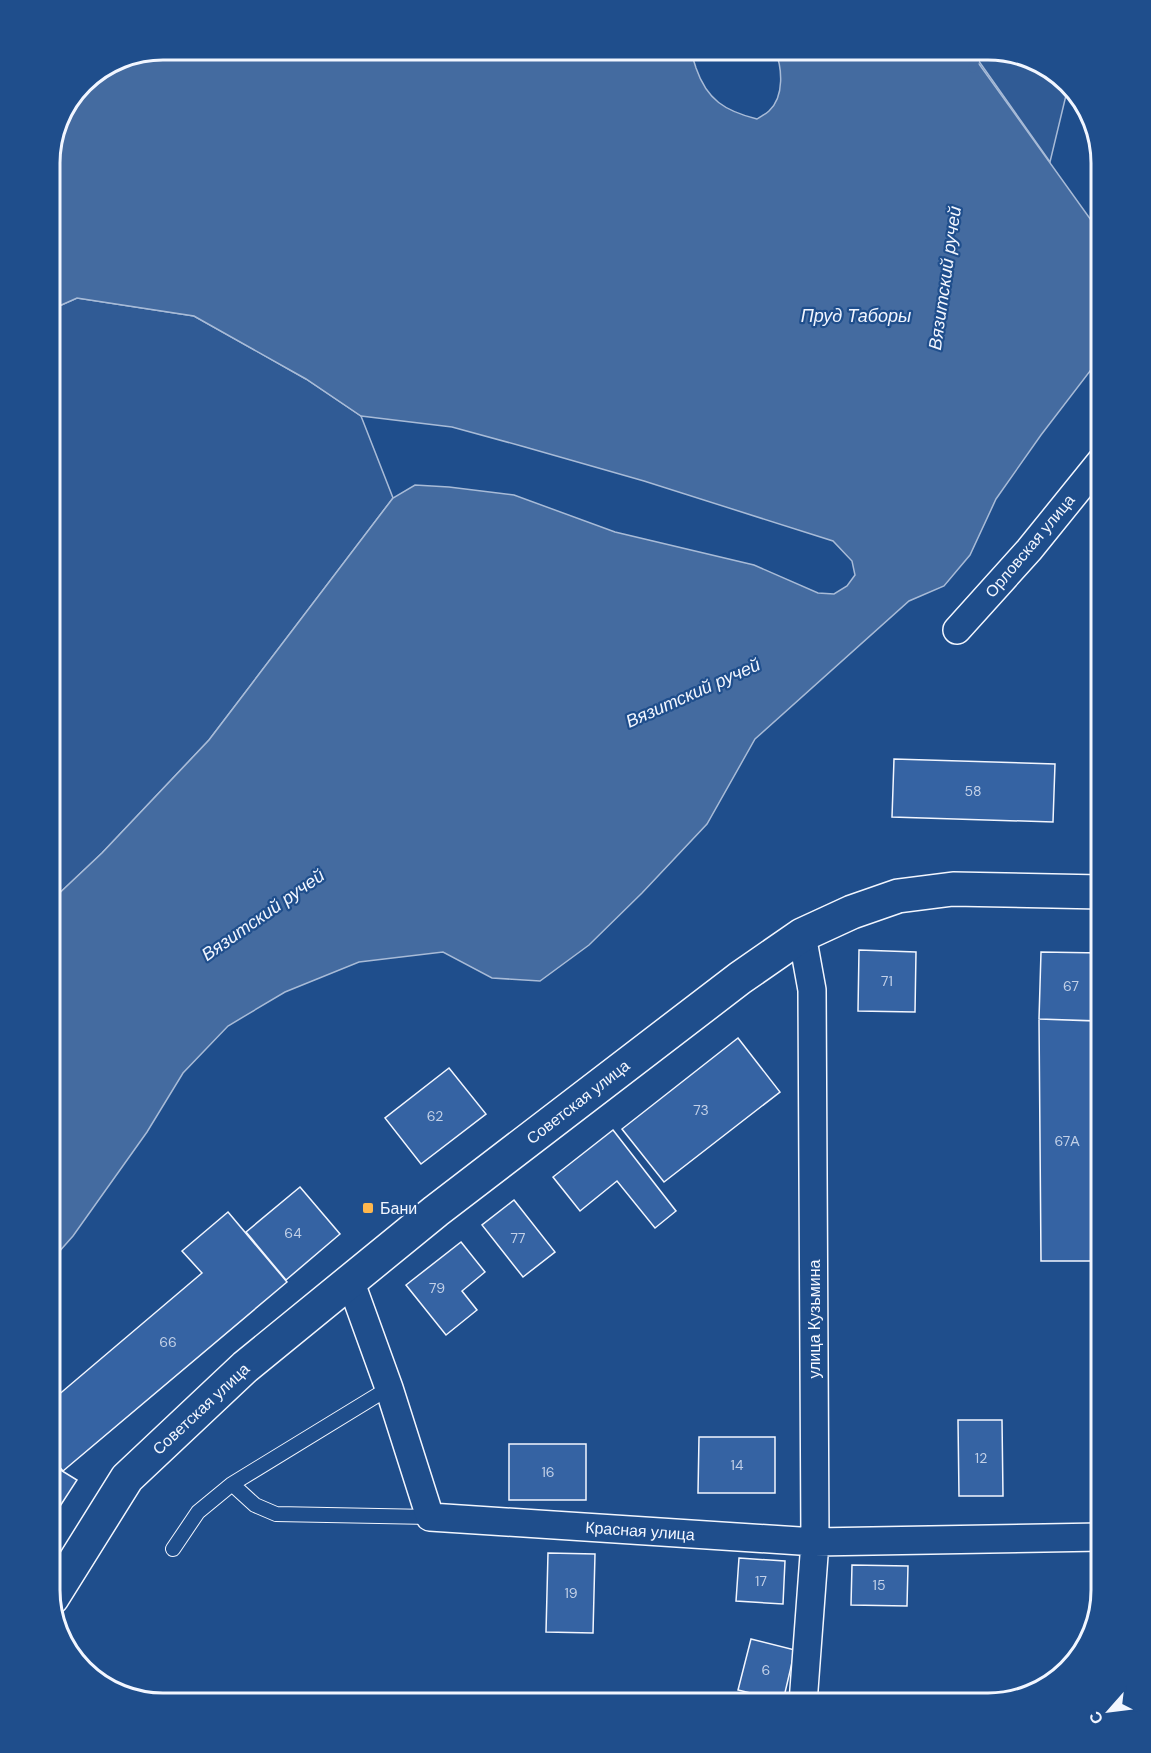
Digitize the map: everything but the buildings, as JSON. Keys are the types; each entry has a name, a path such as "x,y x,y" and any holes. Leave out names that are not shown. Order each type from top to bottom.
{"main road":[{"name":"Советская улица","path":"60,1586 127,1478 245,1367 436,1210 730,985 802,934 852,912 898,896 953,890 1091,892"}],"street":[{"name":"Орловская улица","path":"957,630 1029,550 1091,473"},
{"name":"улица Кузьмина","path":"802,934 812,990 815,1542 804,1693"},
{"path":"350,1280 389,1388 430,1517"},
{"name":"Красная улица","path":"430,1517 815,1542 1091,1537"}],"lane":[{"path":"173,1549 198,1512 232,1484 389,1388"},
{"path":"232,1484 255,1505 276,1514 430,1517"}],"shaded area":[{"path":"978,60 995,60 1021,65 1045,77 1066,96 1050,162"},
{"path":"77,298 194,316 306,379 361,416 393,498 209,740 102,853 60,893 60,306"}],"water":[{"name":"Пруд Таборы","path":"163,60 694,60 700,79 719,103 757,119 768,112 778,98 781,81 778,60 976,60 1091,220 1091,370 996,499 970,555 944,586 909,601 755,739 707,824 642,893 589,945 540,981 492,978 443,952 359,962 285,992 228,1026 183,1073 147,1132 60,1251 60,893 102,853 209,740 393,498 415,485 514,495 615,532 754,565 818,593 834,594 847,586 855,575 852,561 833,541 644,481 452,427 361,416 306,379 194,316 77,298 60,306 60,156 64,136 81,100 106,77 143,62"}],"waterway":[{"name":"Вязитский ручей","path":"973,68 975,60"}],"place":[{"name":"Бани","path":"368,1208"}]}
